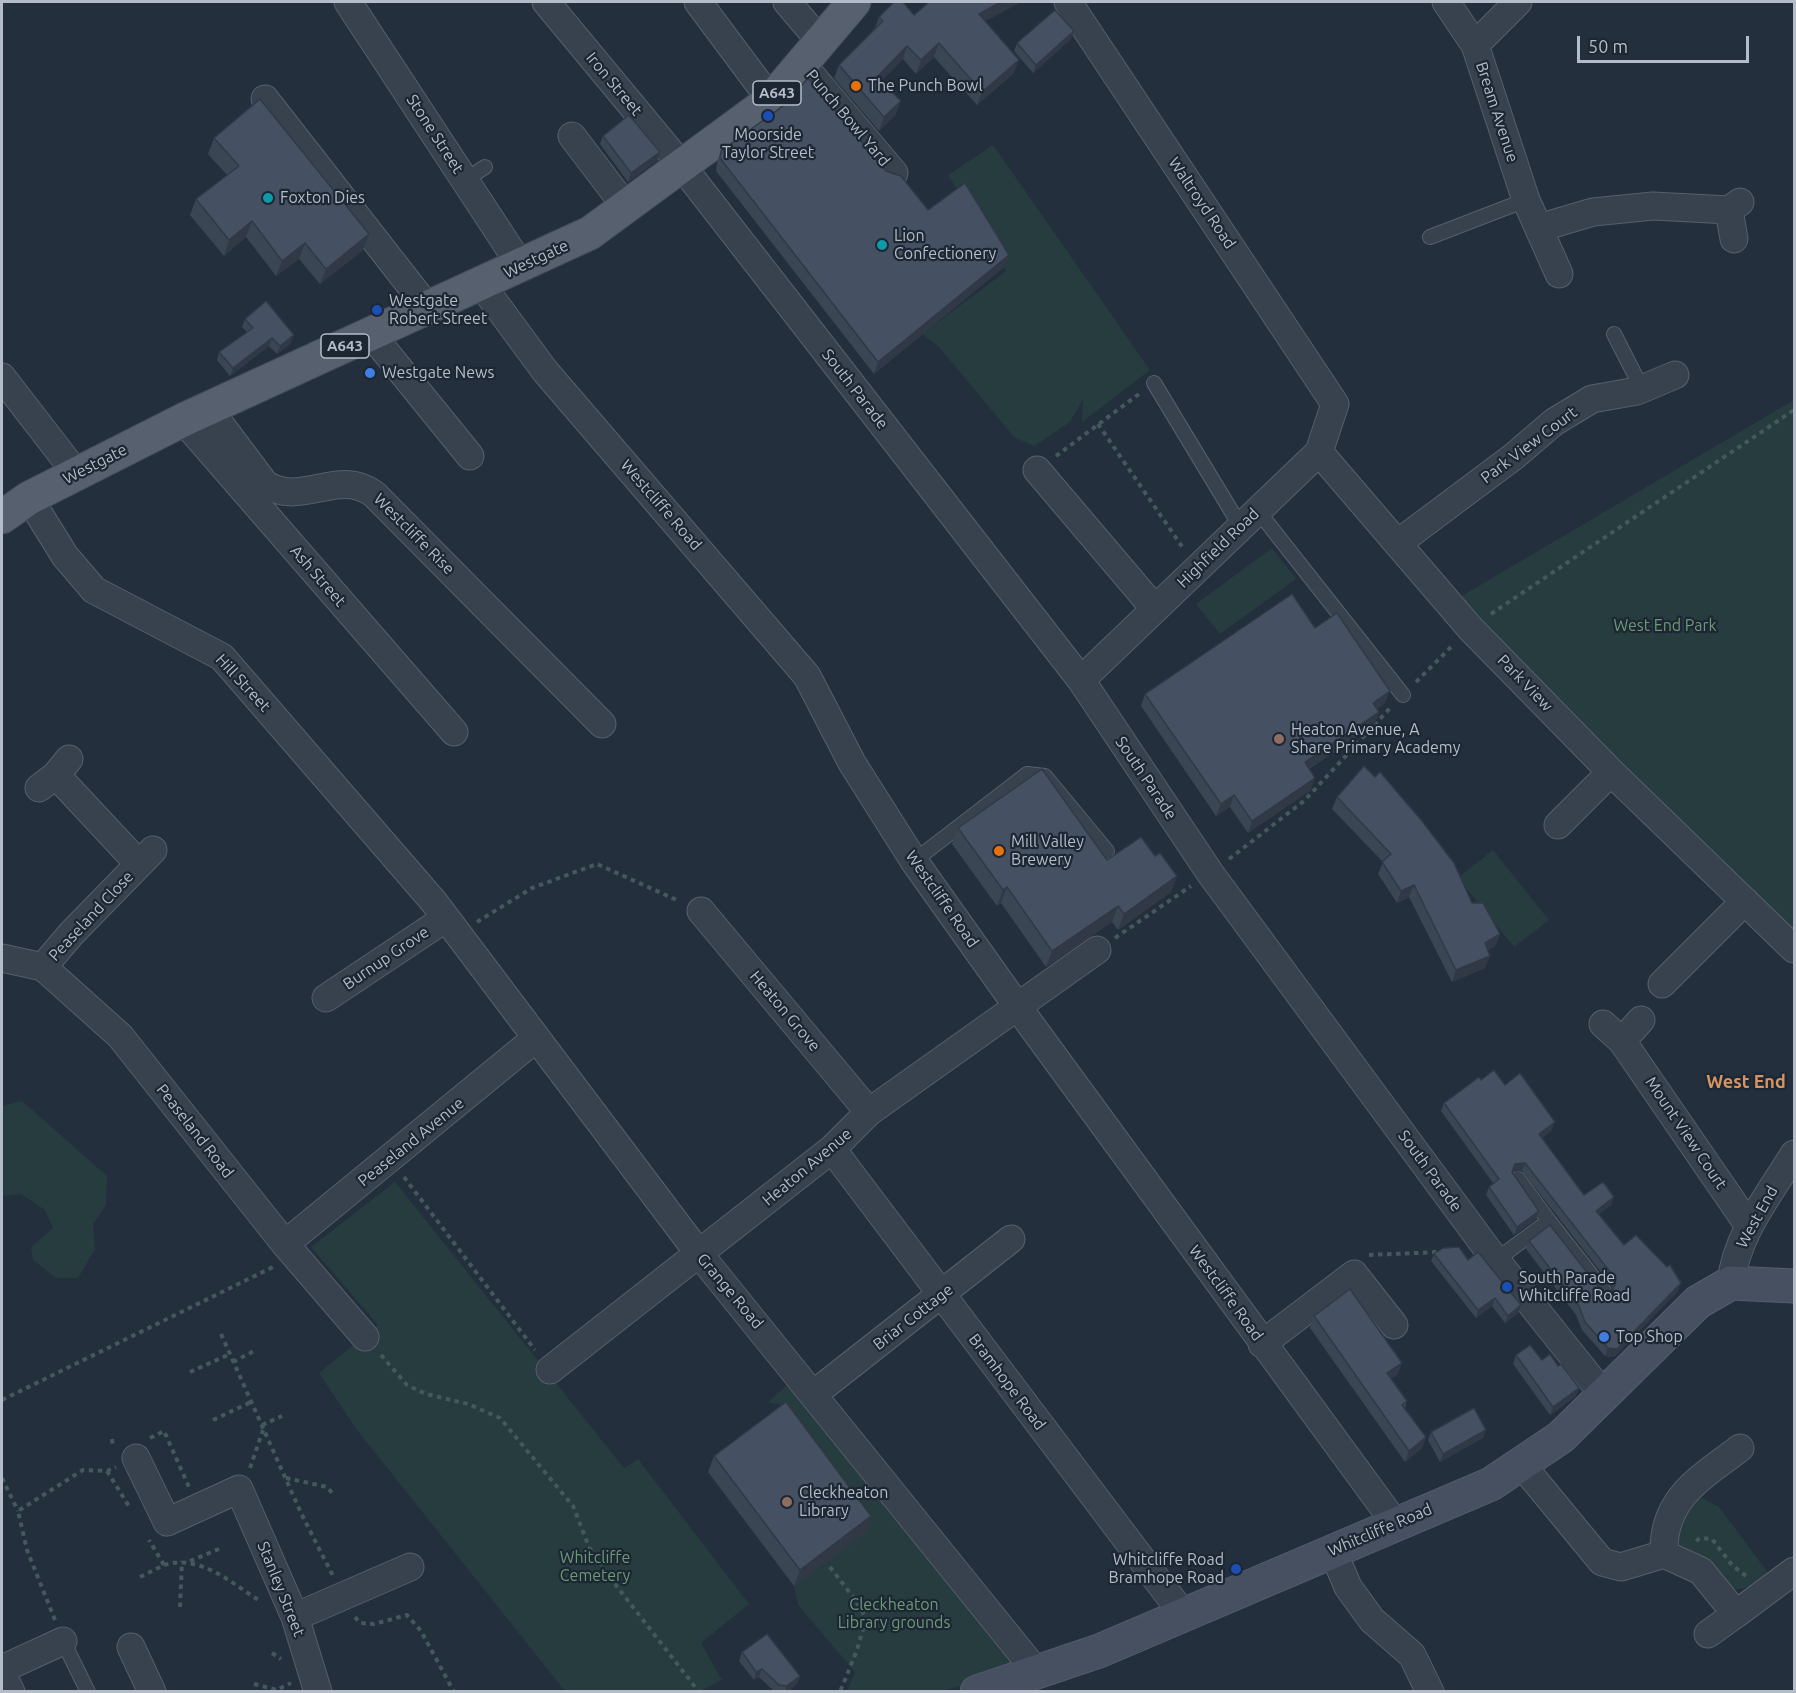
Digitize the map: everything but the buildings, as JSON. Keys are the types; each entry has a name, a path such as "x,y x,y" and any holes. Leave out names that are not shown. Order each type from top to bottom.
{"main road":[{"name":"Westgate","path":"9,509 195,414 590,233 771,100 854,2"},
{"path":"1731,1283 1794,1286"},
{"name":"Whitcliffe Road","path":"991,1689 1036,1671 1099,1651 1491,1484 1561,1437 1698,1302 1731,1283"}],"street":[{"name":"Stone Street","path":"348,2 475,173 521,266"},
{"name":"Iron Street","path":"546,2 682,166"},
{"path":"698,2 771,100"},
{"name":"Punch Bowl Yard","path":"787,2 812,53 894,173"},
{"name":"Waltroyd Road","path":"1068,2 1335,404"},
{"name":"Bream Avenue","path":"1446,2 1475,45 1526,200 1559,274"},
{"path":"1475,45 1518,2"},
{"path":"265,99 428,308"},
{"path":"572,136 626,207"},
{"name":"South Parade","path":"682,166 1081,680 1210,873 1496,1260 1603,1394"},
{"path":"1539,228 1593,212 1653,206 1734,206 1734,239"},
{"name":"Westcliffe Road","path":"481,284 545,371 807,676 852,763 914,861 1262,1344 1395,1523"},
{"path":"371,334 470,456"},
{"name":"Park View Court","path":"1398,543 1513,457 1554,422 1592,399 1642,389 1675,375"},
{"path":"2,377 76,473"},
{"name":"Highfield Road","path":"1081,680 1319,452 1335,404"},
{"name":"Westcliffe Rise","path":"195,414 265,484 275,491 288,493 349,484 362,485 374,494 602,724"},
{"name":"Ash Street","path":"195,414 454,732"},
{"name":"Park View","path":"1319,452 1470,627 1611,771 1794,949"},
{"path":"1037,470 1155,609"},
{"name":"Hill Street","path":"9,509 65,556 94,590 222,657 446,918"},
{"path":"1558,825 1611,771"},
{"name":"Peaseland Close","path":"43,967 70,934 146,857 55,774"},
{"path":"1662,984 1745,901"},
{"name":"Heaton Grove","path":"701,911 869,1112"},
{"name":"Burnup Grove","path":"327,998 446,918"},
{"name":"Grange Road","path":"446,918 700,1255 814,1393 1036,1671"},
{"name":"Heaton Avenue","path":"550,1370 700,1255 832,1149 869,1112 1097,950"},
{"name":"Peaseland Road","path":"2,958 11,958 43,967 120,1036 290,1250 365,1336"},
{"name":"Mount View Court","path":"1641,1020 1613,1032 1749,1226"},
{"name":"Peaseland Avenue","path":"290,1250 391,1159 535,1039"},
{"name":"Bramhope Road","path":"832,1149 1183,1614"},
{"name":"West End","path":"1731,1283 1733,1262 1749,1226 1794,1154"},
{"name":"Briar Cottage","path":"814,1393 942,1296 1011,1239"},
{"path":"1262,1344 1354,1274 1394,1325"},
{"path":"1664,1554 1667,1525 1684,1490 1740,1448"},
{"name":"Stanley Street","path":"135,1458 167,1522 239,1489 295,1617 305,1687"},
{"path":"1522,1465 1602,1562 1621,1567 1664,1554 1701,1571 1736,1614"},
{"path":"1332,1550 1347,1587 1372,1620 1412,1655 1430,1692"},
{"path":"295,1617 410,1567"},
{"path":"1708,1634 1794,1571"},
{"path":"2,1669 63,1641"},
{"path":"131,1647 152,1692"},
{"path":"2,1674 11,1692"}],"lane":[{"path":"1430,237 1526,200"},
{"path":"1614,334 1642,389"},
{"path":"1154,383 1250,519 1403,695"},
{"path":"914,861 1027,774 1046,776 1107,851"},
{"path":"1518,1179 1604,1291"},
{"path":"1496,1260 1549,1221"},
{"path":"63,1641 88,1692"}],"path":[{"path":"1037,470 1154,383"},
{"path":"1098,424 1197,568"},
{"path":"446,918 597,864 701,911"},
{"path":"1097,950 1210,873"},
{"path":"391,1159 550,1370"},
{"path":"2,1400 290,1250"},
{"path":"221,1334 342,1596 360,1623 374,1624 406,1616 414,1621 454,1692"},
{"path":"365,1336 407,1385 426,1394 468,1404 500,1418 573,1506 589,1547 699,1692"},
{"path":"233,1362 254,1351"},
{"path":"190,1372 230,1354"},
{"path":"213,1420 251,1402"},
{"path":"252,1465 263,1427 282,1416"},
{"path":"18,1511 83,1470 107,1471 135,1458"},
{"path":"107,1471 135,1516"},
{"path":"2,1478 18,1511 27,1550 63,1641"},
{"path":"286,1478 327,1487 334,1495"},
{"path":"147,1536 164,1565"},
{"path":"190,1562 219,1549"},
{"path":"180,1607 182,1561"},
{"path":"140,1577 164,1565 182,1561 190,1562 215,1572 270,1607"},
{"path":"830,1567 866,1618 857,1650 840,1692"},
{"path":"272,1653 286,1662"},
{"path":"254,1684 278,1690 305,1687"}],"green space":[{"path":"993,145 1150,370 1082,422 1083,399 1070,422 1034,446 1014,437 939,347 922,334 1006,271 948,175"},
{"name":"West End Park","path":"1794,400 1794,933 1455,600"},
{"path":"1272,548 1296,579 1220,634 1196,604"},
{"path":"1493,850 1549,920 1514,947 1458,878"},
{"path":"22,1101 107,1176 106,1205 93,1224 95,1249 78,1278 56,1278 33,1260 31,1247 53,1228 45,1210 21,1194 2,1196 2,1106"},
{"name":"Whitcliffe Cemetery","path":"395,1182 624,1468 638,1459 749,1604 701,1643 722,1680 701,1691 565,1691 357,1430 319,1373 378,1325 311,1247"},
{"name":"Cleckheaton Library grounds","path":"795,1378 1023,1668 942,1691 847,1691 855,1672 798,1605 794,1586 865,1532 783,1405 768,1402"},
{"path":"1696,1495 1719,1507 1769,1574 1742,1589 1731,1588 1702,1557 1670,1545"}],"place":[{"name":"The Punch Bowl","path":"856,86"},
{"name":"Moorside Taylor Street","path":"768,116"},
{"name":"Foxton Dies","path":"268,198"},
{"name":"Lion Confectionery","path":"882,245"},
{"name":"Westgate Robert Street","path":"377,310"},
{"name":"Westgate News","path":"370,373"},
{"name":"Heaton Avenue, A Share Primary Academy","path":"1279,739"},
{"name":"Mill Valley Brewery","path":"999,851"},
{"name":"South Parade Whitcliffe Road","path":"1507,1287"},
{"name":"Top Shop","path":"1604,1337"},
{"name":"Cleckheaton Library","path":"787,1502"},
{"name":"Whitcliffe Road Bramhope Road","path":"1236,1569"}],"district":[{"name":"West End","path":"1746,1082"}]}
